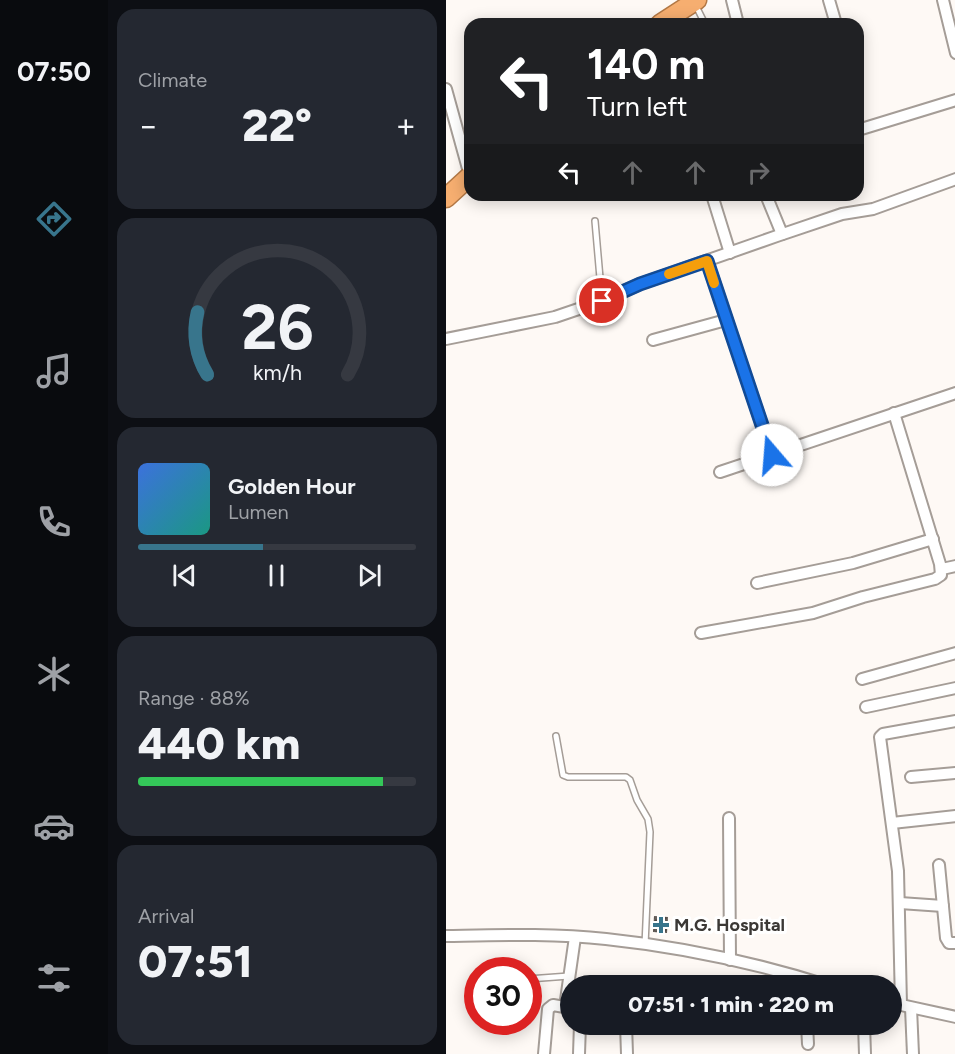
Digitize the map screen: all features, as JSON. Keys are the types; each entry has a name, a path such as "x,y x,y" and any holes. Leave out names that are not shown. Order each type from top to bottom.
{"highway":[{"path":"668,18 690,2"},
{"path":"446,198 464,182"}],"street":[{"path":"732,0 736,18"},
{"path":"829,0 834,18"},
{"path":"943,0 956,53"},
{"path":"446,90 464,154"},
{"path":"864,128 956,100"},
{"path":"446,339 555,317 602,301 640,284 782,234 842,214 873,209 956,179"},
{"path":"714,201 730,253"},
{"path":"768,201 782,234"},
{"path":"707,261 772,455"},
{"path":"653,340 726,320"},
{"path":"720,472 956,393"},
{"path":"701,633 813,613 863,597 935,579 941,575 942,569 894,413"},
{"path":"757,583 853,563 933,539"},
{"path":"942,569 956,566"},
{"path":"862,679 956,653"},
{"path":"866,707 956,688"},
{"path":"901,975 900,903 881,736 956,722"},
{"path":"911,777 956,773"},
{"path":"892,823 956,816"},
{"path":"730,818 730,960"},
{"path":"939,866 947,940 949,943 956,943"},
{"path":"900,903 943,906"},
{"path":"446,936 513,934 604,939 730,960 776,969 790,975"},
{"path":"569,975 575,938"},
{"path":"544,1054 548,1009 553,1005 560,1006"},
{"path":"902,1005 956,1017"},
{"path":"902,1009 913,1054"},
{"path":"579,1054 580,1035"},
{"path":"626,1035 627,1054"},
{"path":"808,1035 808,1044"},
{"path":"864,1035 865,1054"}],"lane":[{"path":"690,2 702,18"},
{"path":"595,221 602,301"},
{"path":"556,735 563,775 628,778 648,819 650,832 645,945"},
{"path":"542,978 560,977"}],"building":[{"path":"654,916 668,917 667,933 653,932"}],"slow traffic":[{"path":"669,274 707,261 714,283"}],"place":[{"name":"M.G. Hospital","path":"661,925"}],"route":[{"path":"602,301 640,284 707,261 772,455"}]}
